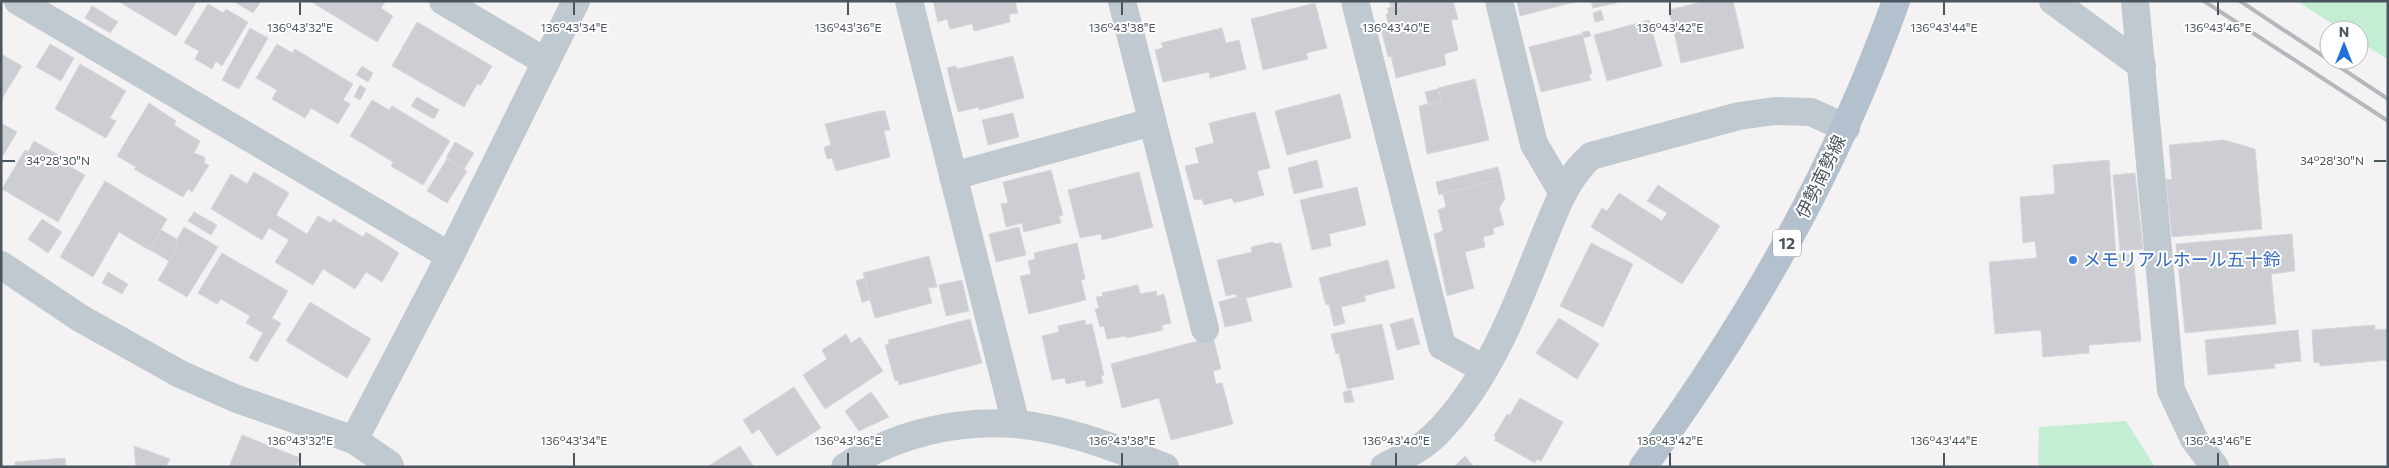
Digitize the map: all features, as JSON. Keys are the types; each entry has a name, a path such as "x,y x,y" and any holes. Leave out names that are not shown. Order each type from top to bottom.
{"main road":[{"name":"伊勢南勢線","path":"1644,467 1722,355 1766,284 1812,198 1846,128 1896,1"}],"street":[{"path":"1,7 5,1"},
{"path":"18,1 450,256"},
{"path":"443,1 546,62"},
{"path":"354,440 450,256 576,1"},
{"path":"909,1 1016,424"},
{"path":"1122,1 1205,329"},
{"path":"1355,1 1442,346 1484,369"},
{"path":"1499,1 1534,144 1563,193"},
{"path":"2053,1 2142,66"},
{"path":"2135,1 2171,390 2194,439 2215,467"},
{"path":"1384,467 1408,454 1434,436 1468,396 1484,369 1523,289 1563,193 1576,169 1591,156 1739,116 1774,111 1811,112 1846,128"},
{"path":"953,176 1152,122"},
{"path":"1,265 80,318 180,374 237,399 354,440 389,464 390,467"},
{"path":"845,467 867,452 889,442 929,430 973,425 1016,424 1054,431 1106,445 1165,467"}],"green space":[{"path":"2297,1 2388,1 2387,59 2369,47 2369,20 2326,20"},
{"path":"2126,421 2155,467 2038,467 2039,427"}],"building":[{"path":"118,1 197,1 176,36"},
{"path":"233,1 261,1 253,13"},
{"path":"310,1 386,1 381,8 393,16 377,42"},
{"path":"933,1 1015,1 1018,13 1009,14 1010,22 974,31 972,24 950,29 947,19 938,22"},
{"path":"1389,1 1416,1 1391,7"},
{"path":"1416,1 1453,1 1458,19 1451,20 1458,50 1444,54 1446,65 1396,78 1391,56 1388,57 1380,25 1388,23 1386,14 1389,13 1387,8"},
{"path":"1517,1 1579,1 1520,16"},
{"path":"1591,1 1617,1 1617,3 1593,8"},
{"path":"1706,1 1733,1 1744,48 1681,63 1669,10"},
{"path":"1315,3 1327,48 1306,53 1308,59 1263,70 1251,19"},
{"path":"208,4 223,13 226,9 248,22 222,66 216,61 212,69 195,59 199,51 184,43"},
{"path":"92,6 118,22 110,33 85,18"},
{"path":"1601,10 1604,20 1595,22 1593,13"},
{"path":"1649,20 1662,66 1607,81 1594,35"},
{"path":"417,22 492,66 481,85 477,84 464,107 392,66"},
{"path":"250,28 268,38 239,89 222,80"},
{"path":"1222,28 1226,43 1239,40 1246,69 1210,78 1209,72 1163,82 1155,50 1163,48 1161,43"},
{"path":"1589,31 1591,36 1583,38 1582,32"},
{"path":"1582,34 1592,73 1589,75 1591,80 1541,92 1529,47"},
{"path":"50,44 74,58 61,81 36,67"},
{"path":"277,44 292,53 295,49 353,84 343,100 350,104 338,124 311,108 305,118 272,99 277,90 256,78"},
{"path":"1,54 22,66 1,100"},
{"path":"1013,56 1024,98 979,110 979,107 958,112 947,68 956,66 957,69"},
{"path":"80,64 126,91 110,118 116,121 106,138 55,109"},
{"path":"362,66 373,73 368,82 356,75"},
{"path":"1475,79 1489,140 1427,154 1419,106 1441,101 1438,88"},
{"path":"360,85 366,89 360,100 354,97"},
{"path":"1438,89 1441,101 1428,104 1425,92"},
{"path":"1340,94 1351,138 1287,155 1275,111"},
{"path":"417,97 439,110 434,119 411,106"},
{"path":"372,100 389,110 392,106 450,141 423,185 391,166 393,162 350,136"},
{"path":"149,103 176,121 174,125 200,141 194,153 205,157 204,163 209,165 192,192 188,189 183,197 134,169 136,167 117,156"},
{"path":"885,111 890,130 884,131 890,157 836,171 832,158 827,159 824,147 831,145 825,124"},
{"path":"1255,112 1270,168 1257,171 1264,195 1234,203 1232,198 1204,205 1202,199 1194,200 1185,166 1199,163 1195,148 1214,143 1209,123"},
{"path":"1013,113 1019,137 988,145 982,120"},
{"path":"1,123 17,132 1,159"},
{"path":"2224,140 2255,149 2262,229 2172,237 2166,180 2172,179 2169,145"},
{"path":"34,141 67,160 65,164 85,175 58,222 2,189 25,150 28,152"},
{"path":"455,142 474,153 464,169 446,158"},
{"path":"447,159 467,171 447,203 427,191"},
{"path":"1317,160 1323,187 1294,194 1288,168"},
{"name":"メモリアルホール五十鈴","path":"2109,160 2116,255 2133,254 2141,341 2089,345 2089,353 2043,357 2041,330 1995,334 1989,262 2037,258 2035,241 2023,243 2020,197 2055,194 2053,165"},
{"path":"1498,167 1501,179 1439,195 1436,182"},
{"path":"1051,170 1063,215 1059,216 1061,223 1024,232 1022,223 1006,227 1001,204 1008,203 1003,182"},
{"path":"254,172 289,193 276,215 307,234 318,216 331,223 333,219 363,237 366,232 399,253 382,282 366,272 355,289 323,269 313,285 275,262 289,240 269,228 262,240 211,209 231,174 247,184"},
{"path":"1139,172 1153,227 1102,240 1101,234 1080,238 1068,190"},
{"path":"2135,173 2143,249 2120,251 2113,175"},
{"path":"1501,179 1505,199 1499,208 1504,225 1493,228 1494,234 1483,237 1485,247 1465,252 1474,288 1447,296 1434,234 1443,231 1438,210 1446,207 1443,194"},
{"path":"105,181 167,219 149,250 119,232 93,277 60,257"},
{"path":"1658,185 1720,226 1682,284 1591,227 1602,208 1607,211 1619,193 1662,221 1667,213 1647,201"},
{"path":"1357,187 1366,225 1329,234 1331,246 1312,250 1300,200"},
{"path":"194,212 217,225 211,235 188,221"},
{"path":"42,219 62,232 48,253 28,239"},
{"path":"184,227 218,247 187,297 158,280 178,246 175,243"},
{"path":"1019,227 1026,255 996,262 989,234"},
{"path":"161,230 177,239 175,243 178,246 169,261 149,249"},
{"path":"2292,234 2295,271 2271,274 2276,324 2185,333 2176,244"},
{"path":"1273,242 1274,244 1281,243 1292,287 1238,300 1236,294 1226,296 1217,260 1252,252 1251,247"},
{"path":"1077,243 1085,279 1081,280 1086,300 1029,314 1020,276 1031,274 1028,261 1035,259 1034,253"},
{"path":"1591,243 1633,264 1603,327 1560,306"},
{"path":"222,253 288,291 272,318 281,323 257,362 249,358 263,333 246,323 250,316 221,299 217,304 198,293"},
{"path":"929,256 937,287 928,288 932,303 875,318 863,273"},
{"path":"1388,260 1395,288 1364,296 1366,301 1341,307 1345,323 1334,326 1329,304 1326,305 1319,278"},
{"path":"108,272 128,284 122,294 102,283"},
{"path":"865,278 870,300 862,302 856,281"},
{"path":"962,280 969,311 946,316 939,285"},
{"path":"1138,285 1140,294 1156,291 1157,296 1164,294 1171,323 1162,325 1163,330 1127,338 1126,336 1107,339 1104,326 1100,327 1095,309 1099,308 1096,297 1103,296 1102,293"},
{"path":"1237,297 1238,300 1246,298 1252,321 1225,327 1219,302"},
{"path":"310,302 371,339 347,378 286,341"},
{"path":"1413,318 1420,344 1397,350 1390,324"},
{"path":"1559,318 1599,344 1577,379 1536,353"},
{"path":"970,319 982,363 899,385 898,380 895,381 885,345 889,344 888,340"},
{"path":"1085,320 1086,325 1092,324 1104,375 1101,376 1103,383 1086,387 1085,380 1066,384 1065,378 1052,380 1042,336 1059,332 1058,326"},
{"path":"1382,324 1394,379 1347,389 1339,353 1336,354 1331,334"},
{"path":"2375,325 2375,330 2388,329 2388,360 2320,366 2319,362 2314,363 2312,330"},
{"path":"2298,330 2301,361 2274,364 2275,368 2208,375 2205,340"},
{"path":"846,334 851,343 860,337 883,371 825,409 803,375 827,359 822,350"},
{"path":"1213,337 1221,369 1213,371 1216,384 1222,383 1233,424 1171,440 1159,398 1122,408 1111,364"},
{"path":"794,387 821,428 777,456 759,429 752,434 743,420"},
{"path":"1351,390 1354,402 1345,403 1343,392"},
{"path":"871,392 889,417 859,431 845,411"},
{"path":"1520,398 1563,422 1541,461 1537,459 1535,463 1494,440 1496,438 1494,436 1507,414 1510,415"},
{"path":"242,435 300,458 296,467 229,467"},
{"path":"134,446 170,459 166,467 136,467"},
{"path":"740,446 754,467 707,467"},
{"path":"1465,456 1474,467 1454,467"},
{"path":"65,458 66,467 15,467 15,462"}],"railway":[{"path":"2204,1 2388,121"},
{"path":"2240,1 2388,99"}],"place":[{"name":"メモリアルホール五十鈴","path":"2073,260"}]}
